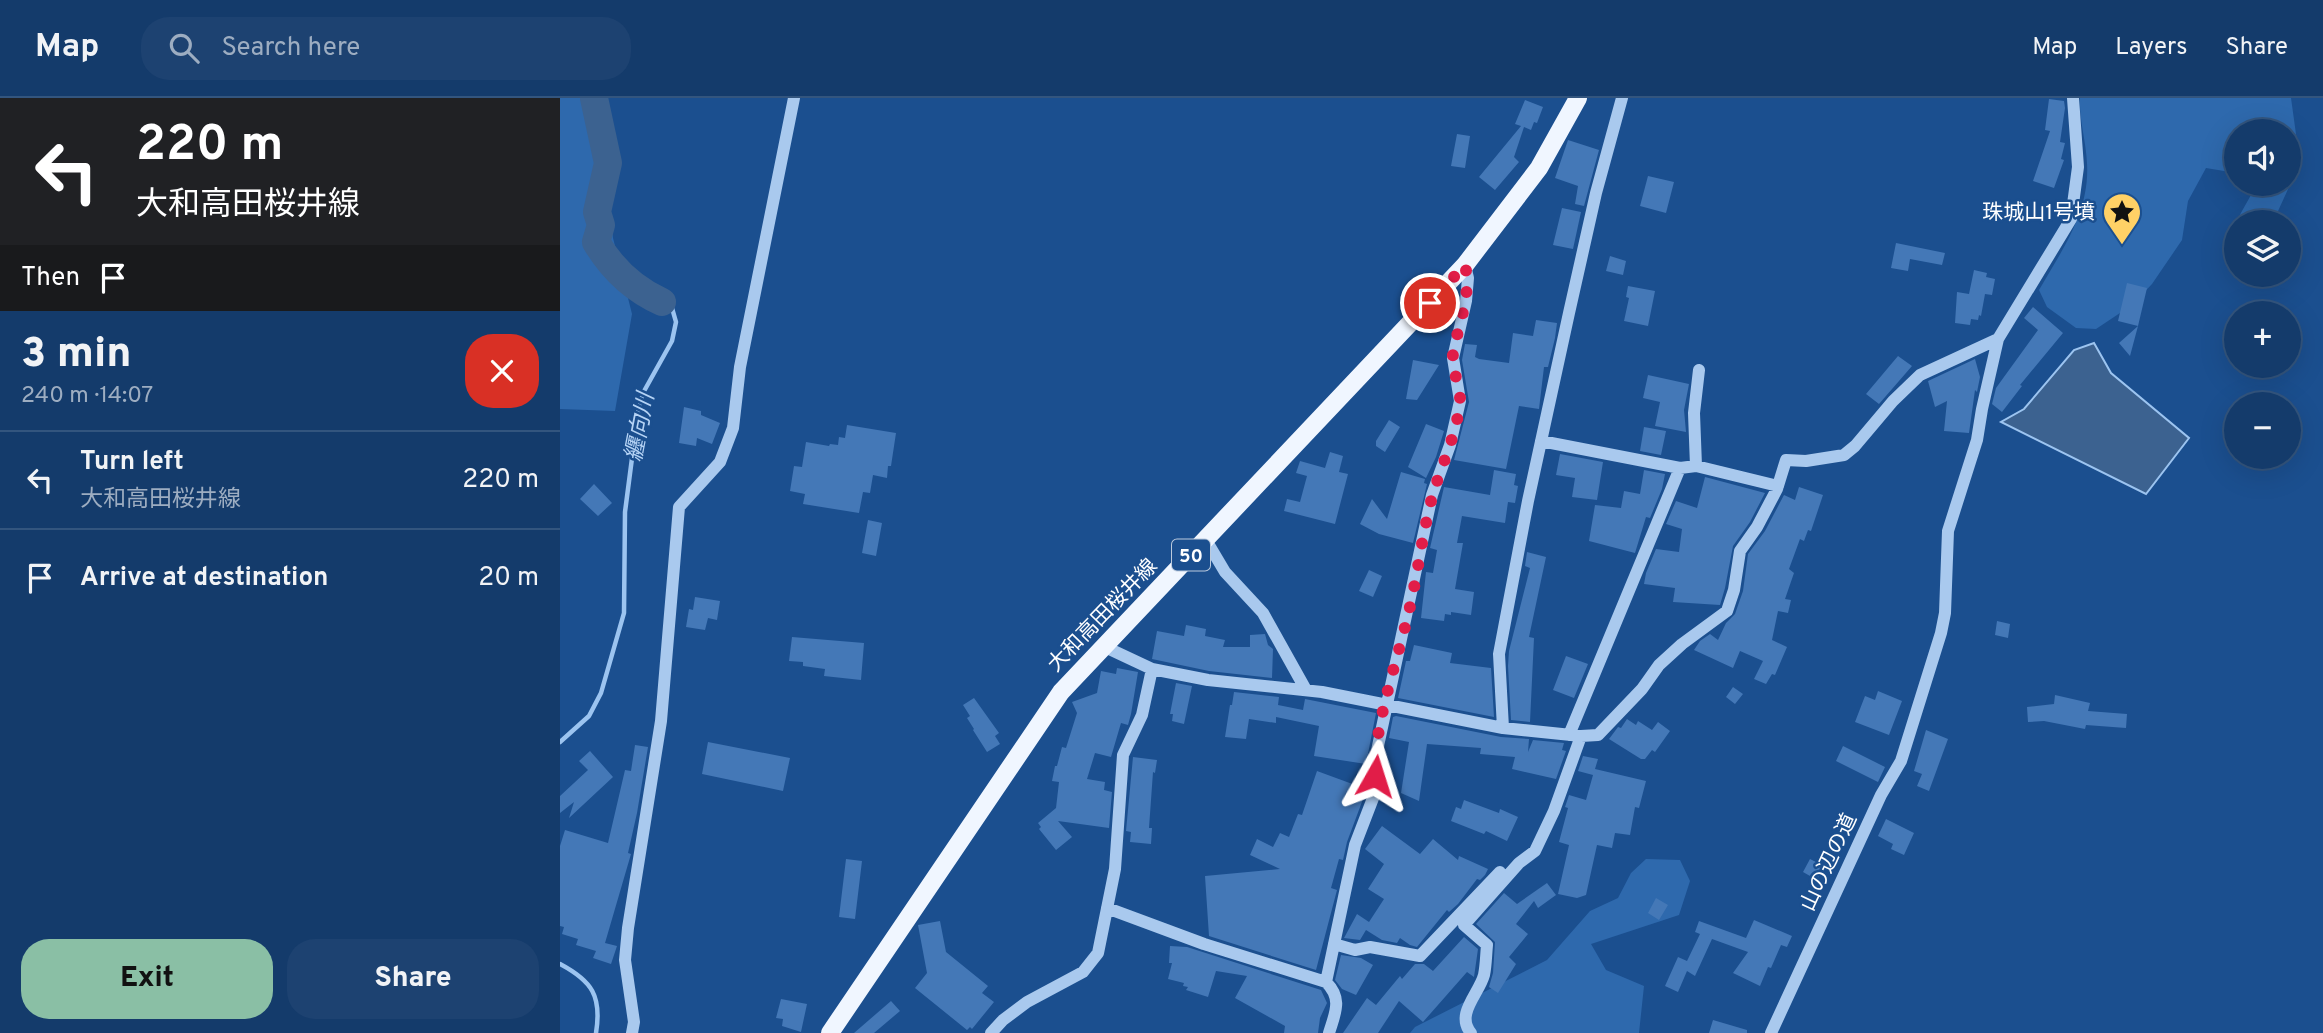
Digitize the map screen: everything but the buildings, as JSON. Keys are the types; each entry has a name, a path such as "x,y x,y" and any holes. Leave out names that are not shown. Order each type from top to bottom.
{"main road":[{"name":"大和高田桜井線","path":"830,1033 1061,692 1465,265 1539,168 1578,98"}],"street":[{"path":"632,1033 634,1022 625,960 661,721 679,507 720,462 733,428 740,367 794,98"},
{"path":"1503,728 1499,654 1541,441 1596,193 1622,98"},
{"name":"山の辺の道","path":"1771,1033 1876,807 1901,761 1919,708 1945,613 1948,531 1977,440 1998,339 2071,219 2078,167 2073,98"},
{"path":"1326,982 1355,845 1375,793 1375,760 1386,704 1433,495 1450,445 1460,401 1452,358 1466,301 1468,278 1465,265"},
{"path":"1103,646 1152,669 1208,680 1306,690 1503,728 1598,735 1642,689 1659,665 1682,644 1727,611 1734,590 1740,551 1757,527 1778,486 1786,460 1806,461 1844,455 1920,375 1998,339"},
{"path":"1696,466 1694,413 1699,370"},
{"path":"1541,441 1680,468 1696,466 1778,486"},
{"path":"1471,1033 1465,1026 1465,1015 1473,995 1479,990 1485,972 1487,946 1464,925 1519,863 1535,851 1554,811 1575,735 1680,468"},
{"path":"1206,540 1225,572 1263,612 1306,690"},
{"path":"991,1033 1027,1002 1083,972 1098,953 1115,869 1123,755 1142,715 1152,669"},
{"path":"1334,944 1355,950 1370,947 1420,956 1516,856 1535,851"},
{"path":"1107,908 1204,944 1326,982 1335,991 1336,1008 1329,1033"}],"shaded area":[{"path":"560,98 600,98 613,238 632,314 615,411 560,409"},
{"path":"2080,98 2291,98 2294,119 2224,119 2224,171 2206,168 2188,201 2182,240 2152,284 2132,305 2096,329 2076,328 2047,307 2039,290 2073,230 2084,198 2087,163"},
{"path":"2250,196 2285,196 2278,210 2243,210"},
{"path":"2094,343 2111,373 2189,438 2146,494 2001,422 2024,409 2074,350"},
{"path":"1646,859 1680,860 1690,881 1679,915 1591,944 1606,970 1644,986 1639,1033 1410,1033 1415,1027 1547,960 1590,911 1618,898 1631,873"}],"waterway":[{"name":"纒向川","path":"594,98 608,163 597,212 601,225 596,242 624,277 662,302"},
{"name":"纒向川","path":"560,742 589,716 601,693 624,613 625,512 638,412 643,393 672,341 676,322 672,308 662,302"},
{"name":"纒向川","path":"560,964 580,977 592,991 597,1009 596,1033"}],"place":[{"name":"珠城山1号墳","path":"2122,246"}],"route":[{"path":"1375,776 1375,760 1386,704 1433,495 1450,445 1460,401 1452,358 1466,301 1468,278 1465,265 1430,303"}]}
